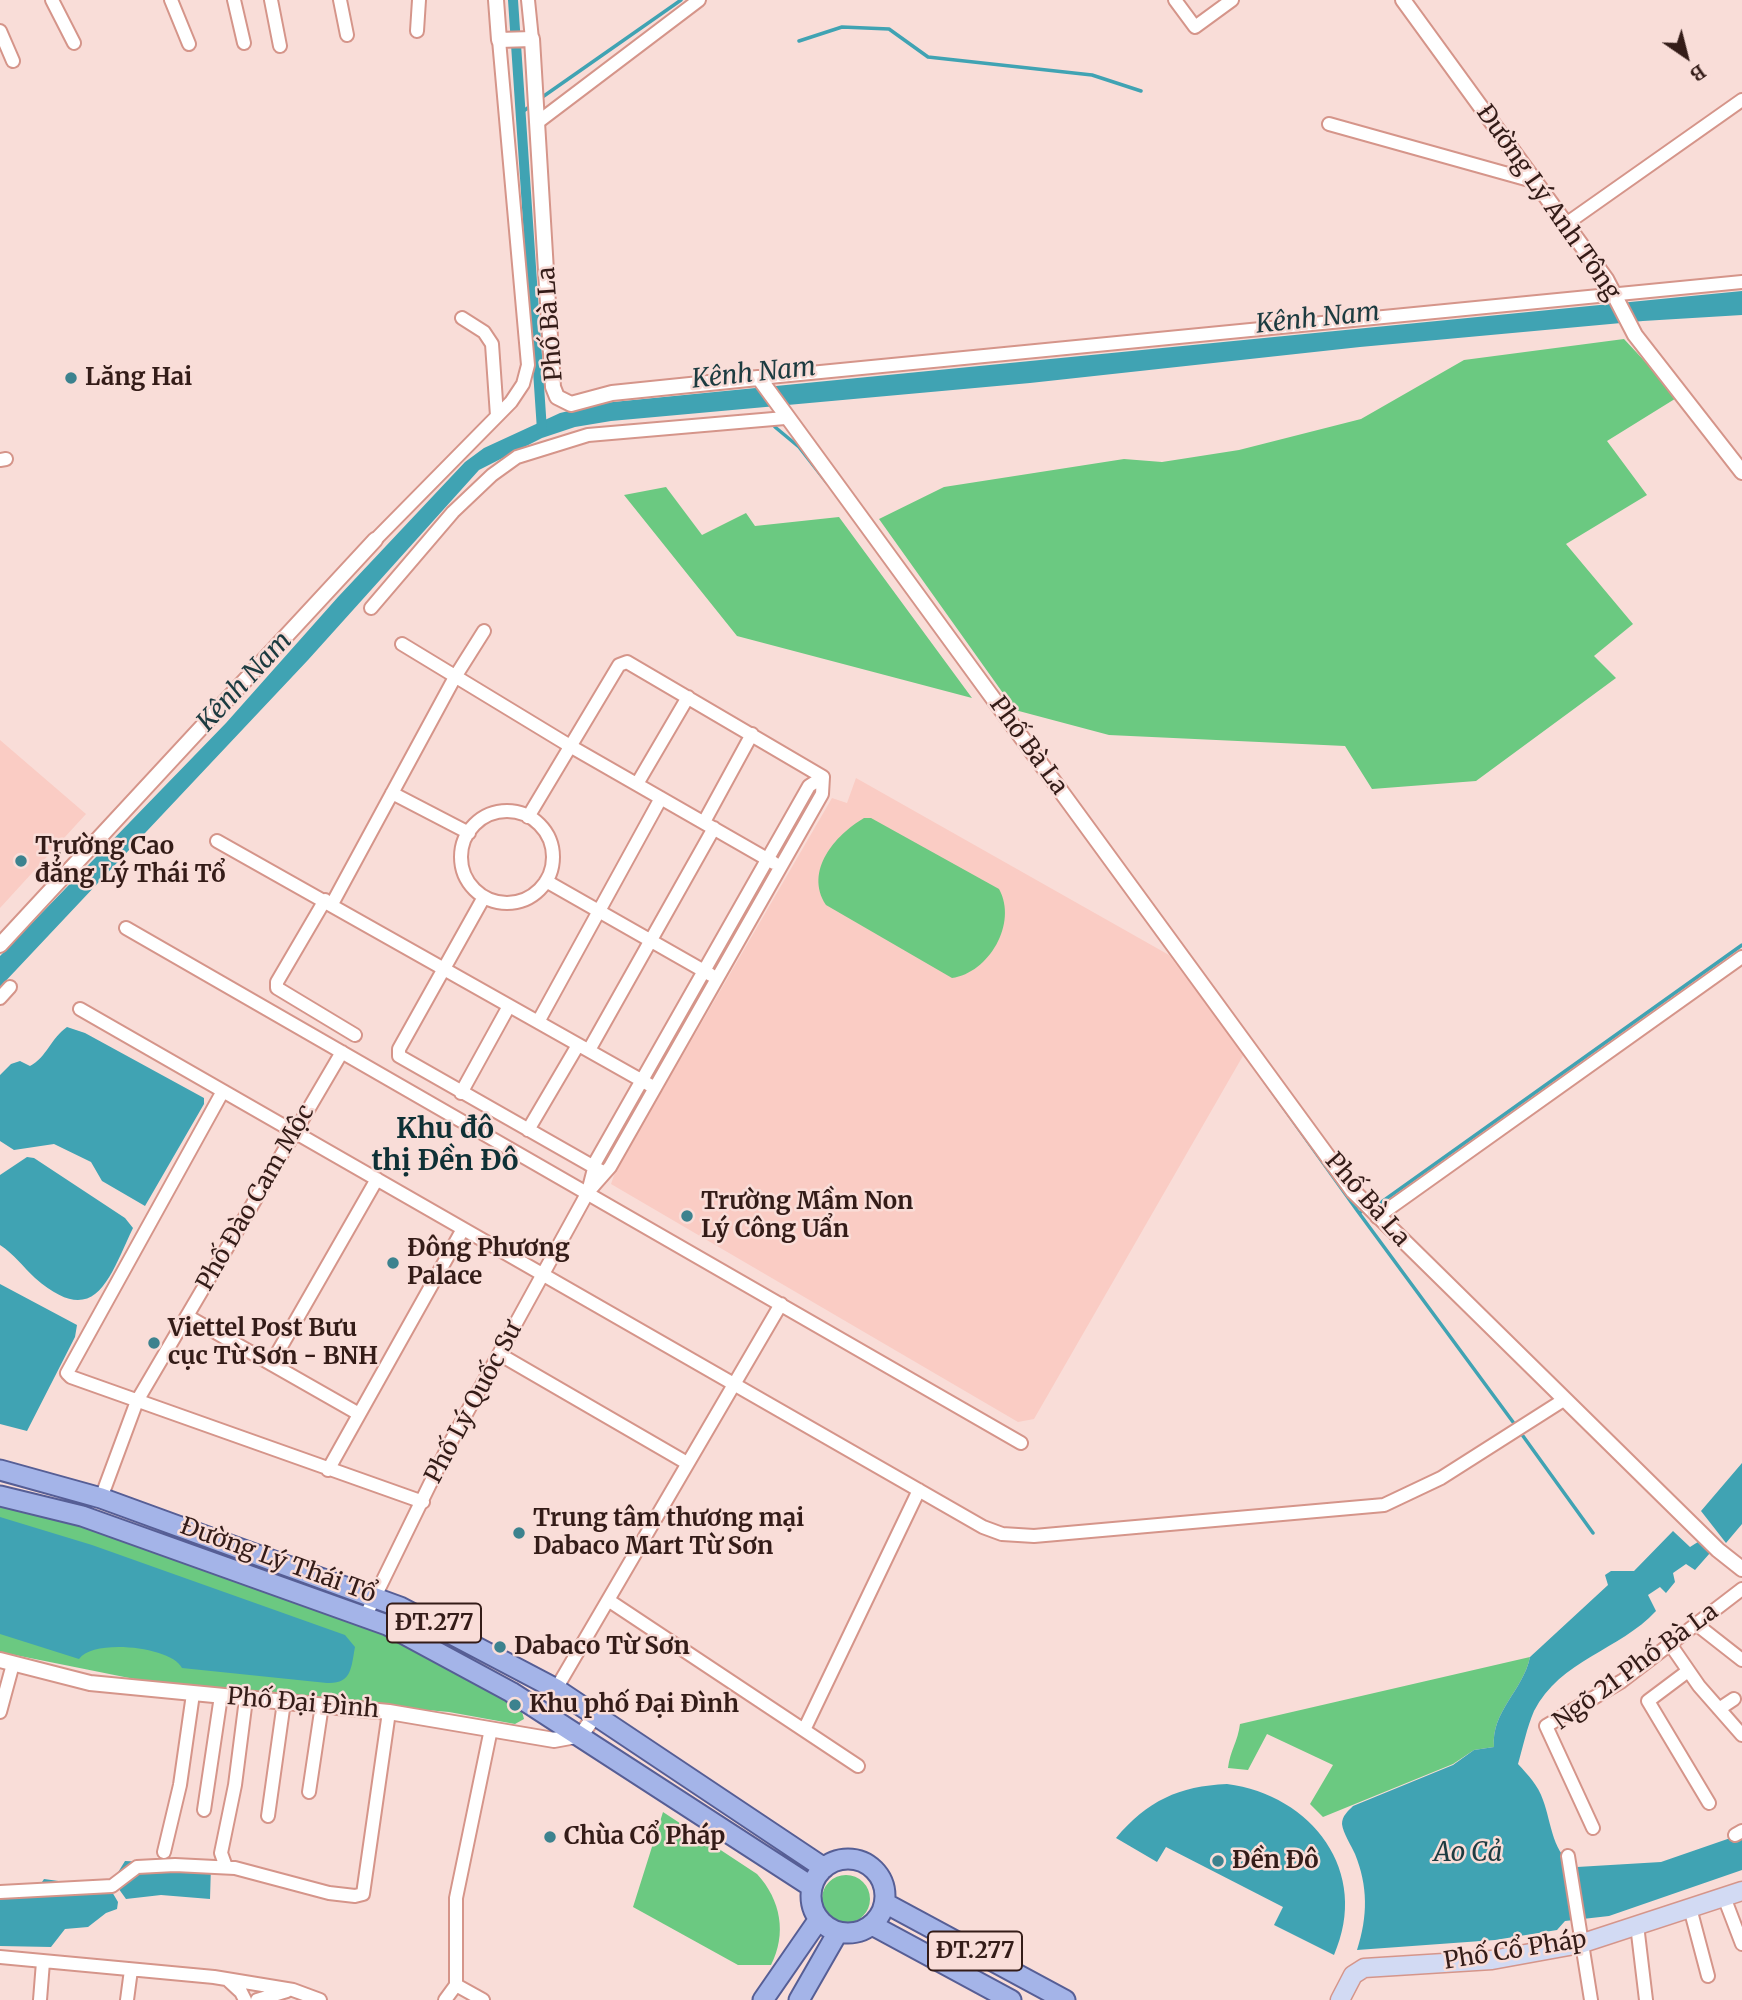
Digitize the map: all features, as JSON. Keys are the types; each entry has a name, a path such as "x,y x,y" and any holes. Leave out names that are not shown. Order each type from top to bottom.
{"main road":[{"name":"Đường Lý Thái Tổ","path":"0,1470 101,1498 375,1596 462,1637 596,1714 824,1868"},
{"name":"Đường Lý Thái Tổ","path":"0,1496 82,1516 365,1617 459,1661 582,1735 812,1887"},
{"path":"845,1858 867,1863 883,1880 885,1903 872,1925 858,1932 838,1932 819,1919 812,1906 812,1887 824,1868 845,1858"},
{"name":"Phố Cổ Pháp","path":"1340,2000 1353,1975 1364,1968 1492,1960 1580,1944 1742,1891"},
{"name":"ĐT.277","path":"885,1903 1065,2000"},
{"path":"763,2000 819,1919"},
{"name":"ĐT.277","path":"872,1925 1011,2000"},
{"path":"799,2000 838,1932"}],"street":[{"path":"52,0 74,43"},
{"path":"171,0 190,44"},
{"path":"234,0 244,43"},
{"path":"271,0 280,46"},
{"path":"341,0 347,35"},
{"path":"417,31 419,0"},
{"path":"0,945 375,540 497,416 523,384 528,365 496,0"},
{"path":"499,40 532,39 528,0"},
{"path":"537,117 699,0"},
{"path":"1175,0 1195,27 1232,0"},
{"name":"Đường Lý Anh Tông","path":"1404,0 1566,224 1615,295 1635,334 1742,472"},
{"path":"0,31 13,61"},
{"name":"Phố Bà La","path":"532,39 554,387 557,397 571,404 612,393 758,378 1353,1191 1562,1401 1718,1550 1742,1569"},
{"path":"1566,224 1742,100"},
{"path":"1329,124 1533,181"},
{"path":"758,378 1742,282"},
{"path":"462,318 484,331 492,344 497,416"},
{"path":"371,608 453,512 492,475 517,457 588,435 785,418"},
{"path":"355,1035 276,988 277,982 328,902 392,793 455,677 484,631"},
{"path":"402,644 570,746 781,866"},
{"path":"528,817 619,665 627,662 823,778"},
{"path":"637,784 688,697"},
{"path":"528,1130 651,940 752,734"},
{"path":"599,1170 642,1080 809,786 823,778"},
{"path":"599,1170 655,1088 822,794 823,778"},
{"path":"392,793 469,833"},
{"path":"538,1022 661,798"},
{"path":"506,811 528,817 541,826 553,849 553,862 546,881 533,895 522,901 509,903 484,897 474,889 462,866 461,852 469,833 481,820 493,814 506,811"},
{"path":"217,841 655,1088"},
{"path":"546,881 717,978"},
{"path":"484,897 399,1056 599,1170"},
{"path":"126,929 1021,1443"},
{"path":"1377,1217 1742,957"},
{"path":"0,999 10,987"},
{"path":"461,1093 509,1006"},
{"path":"80,1009 993,1530 1034,1536 1384,1504 1420,1490 1562,1401"},
{"name":"Phố Đào Cam Mộc","path":"101,1498 138,1401 342,1052"},
{"path":"223,1091 67,1373 328,1470 423,1502"},
{"name":"Phố Lý Quốc Sư","path":"365,1617 449,1446 599,1170"},
{"path":"271,1364 377,1179"},
{"path":"328,1470 463,1229"},
{"path":"556,1689 781,1304"},
{"path":"187,1316 359,1415"},
{"path":"499,1354 687,1463"},
{"path":"804,1730 919,1490"},
{"name":"Ngõ 21 Phố Bà La","path":"1592,1828 1546,1726 1622,1681 1742,1589"},
{"path":"608,1600 858,1766"},
{"path":"1696,1624 1742,1660"},
{"path":"1670,1644 1688,1671 1742,1735"},
{"path":"0,1712 6,1662"},
{"name":"Phố Đại Đình","path":"6,1662 90,1683 390,1712 554,1740 582,1735"},
{"path":"1688,1671 1648,1701 1709,1803"},
{"path":"164,1852 180,1785 193,1694"},
{"path":"204,1811 221,1696"},
{"path":"226,1867 220,1853 235,1785 246,1699"},
{"path":"1719,1709 1734,1699"},
{"path":"268,1816 284,1702"},
{"path":"309,1792 322,1705"},
{"path":"0,1892 112,1886 137,1867 175,1865 226,1867 336,1895 363,1894 390,1712"},
{"path":"582,1735 596,1714"},
{"path":"445,2000 456,1986 456,1898 491,1729"},
{"path":"1568,1856 1591,2000"},
{"path":"1724,1897 1742,1944"},
{"path":"1690,1908 1708,1976"},
{"path":"1637,1925 1646,2000"},
{"path":"0,1957 228,1980 293,1990 320,2000"},
{"path":"40,2000 43,1962"},
{"path":"127,2000 131,1970"},
{"path":"228,1980 241,1992 245,2000"},
{"path":"456,1986 483,2000"},
{"path":"257,2000 293,1990"}],"shaded area":[{"name":"Trường Cao đẳng Lý Thái Tổ","path":"0,740 86,814 0,908"},
{"path":"856,778 1169,955 1244,1054 1034,1419 1018,1422 611,1184 615,1172 832,798 847,803"}],"green space":[{"path":"1624,339 1678,397 1607,441 1647,495 1566,544 1633,624 1594,656 1616,678 1476,781 1372,789 1345,746 1109,735 1015,710 879,519 944,487 1124,459 1162,462 1239,450 1361,419 1464,360"},
{"path":"666,487 702,535 746,513 755,526 839,517 972,698 737,636 624,495"},
{"path":"864,818 871,818 999,889 1004,902 1002,931 988,957 978,967 952,978 826,905 820,892 819,879 826,855 843,834"},
{"path":"0,1502 102,1530 380,1632 439,1661 521,1708 524,1719 515,1724 449,1712 179,1688 0,1652"},
{"path":"1530,1657 1521,1680 1497,1723 1494,1747 1474,1750 1453,1764 1323,1817 1310,1804 1333,1765 1267,1734 1248,1770 1228,1768 1240,1724"},
{"path":"663,1812 757,1874 765,1884 776,1906 780,1929 771,1965 738,1965 633,1907"},
{"path":"846,1875 863,1882 870,1899 863,1916 846,1923 829,1916 822,1899 829,1882"}],"water":[{"name":"Kênh Nam","path":"1742,291 1742,315 1643,321 1360,347 1030,383 611,421 575,427 542,438 479,470 308,660 0,987 0,956 226,723 338,597 465,462 484,448 560,413 603,403"},
{"path":"67,1027 85,1033 204,1098 204,1104 145,1206 102,1181 91,1162 54,1144 14,1150 0,1141 0,1075 11,1064 20,1061 30,1066 36,1062"},
{"path":"27,1157 34,1158 125,1218 133,1228 108,1280 98,1292 86,1299 73,1300 56,1293 35,1278 0,1245 0,1175"},
{"path":"0,1284 77,1325 75,1337 27,1431 0,1424"},
{"path":"1742,1463 1742,1524 1726,1543 1701,1511"},
{"path":"0,1517 92,1545 345,1635 355,1647 349,1673 341,1681 327,1683 182,1668 164,1655 149,1650 116,1647 87,1652 79,1659 0,1634"},
{"name":"Ao Cả","path":"1673,1531 1690,1547 1701,1540 1710,1553 1695,1570 1686,1564 1673,1573 1675,1582 1666,1593 1660,1587 1648,1595 1656,1611 1641,1624 1575,1667 1545,1694 1534,1711 1518,1764 1541,1795 1562,1855 1577,1867 1661,1862 1742,1834 1742,1870 1609,1916 1565,1921 1557,1930 1495,1940 1357,1950 1365,1901 1359,1866 1343,1828 1342,1821 1346,1814 1353,1806 1453,1765 1474,1750 1494,1747 1497,1723 1521,1680 1530,1657 1608,1585 1605,1575 1611,1571 1634,1571"},
{"path":"1227,1784 1258,1791 1285,1804 1308,1821 1326,1842 1339,1867 1345,1895 1344,1924 1334,1955 1274,1925 1283,1907 1166,1847 1157,1862 1116,1838 1140,1814 1165,1798 1194,1788"},
{"path":"125,1861 211,1865 210,1899 161,1895 126,1899 116,1885 117,1874"},
{"path":"44,1879 73,1883 105,1880 118,1902 117,1909 106,1913 88,1927 65,1929 51,1947 0,1946 0,1890 38,1888"}],"waterway":[{"path":"513,0 542,430"},
{"path":"541,98 681,0"},
{"path":"799,41 842,27 889,29 928,57 1092,75 1141,91"},
{"path":"522,112 532,105"},
{"path":"775,427 799,447 827,483"},
{"path":"1376,1206 1742,945"},
{"path":"1265,1082 1359,1213 1366,1209"},
{"path":"1359,1213 1513,1422"},
{"path":"1523,1436 1593,1533"}],"place":[{"name":"Lăng Hai","path":"71,378"},
{"name":"Trường Cao đẳng Lý Thái Tổ","path":"21,861"},
{"name":"Trường Mầm Non Lý Công Uẩn","path":"687,1216"},
{"name":"Đông Phương Palace","path":"393,1263"},
{"name":"Viettel Post Bưu cục Từ Sơn - BNH","path":"154,1343"},
{"name":"Trung tâm thương mại Dabaco Mart Từ Sơn","path":"519,1533"},
{"name":"Dabaco Từ Sơn","path":"500,1647"},
{"name":"Khu phố Đại Đình","path":"515,1705"},
{"name":"Chùa Cổ Pháp","path":"550,1837"},
{"name":"Đền Đô","path":"1218,1861"}],"district":[{"name":"Khu đô thị Đền Đô","path":"445,1146"}]}
